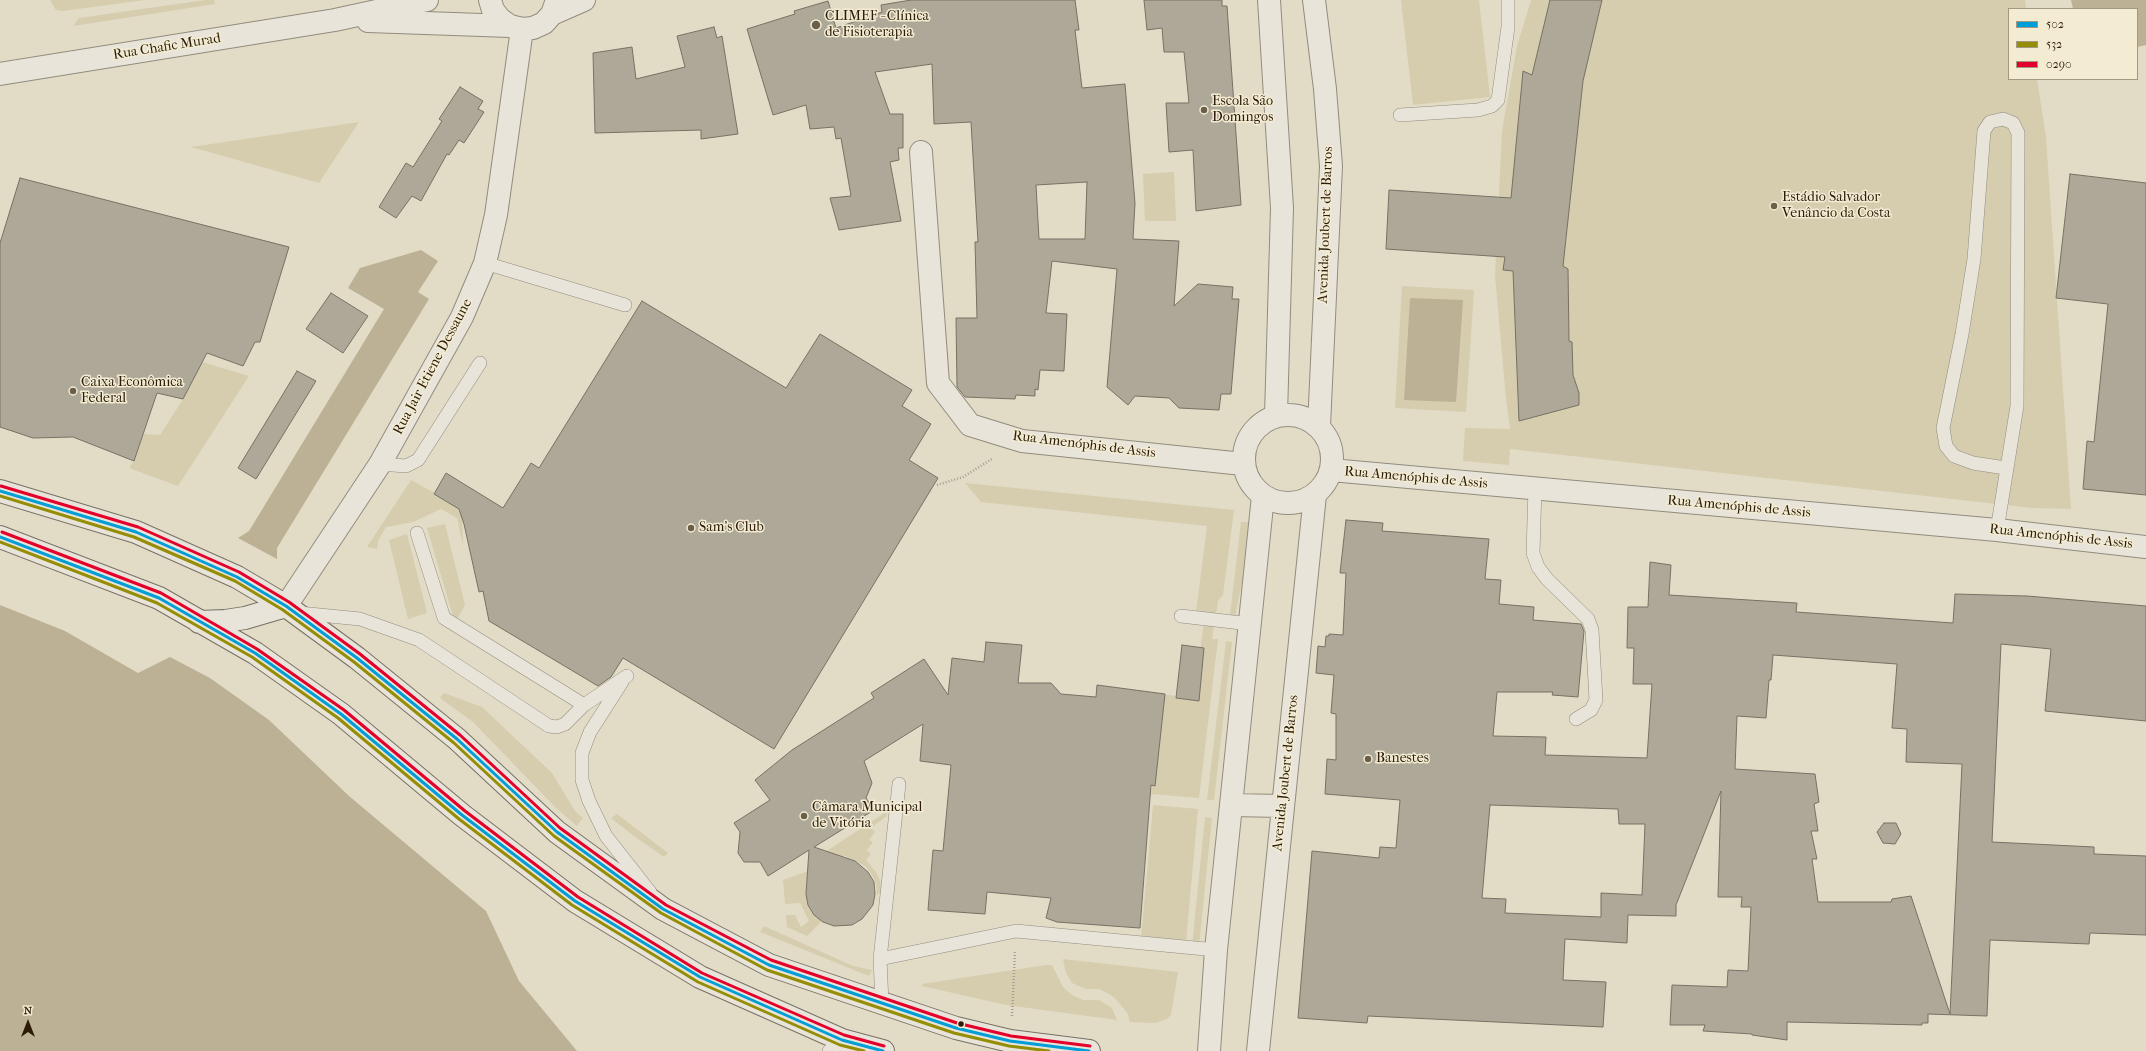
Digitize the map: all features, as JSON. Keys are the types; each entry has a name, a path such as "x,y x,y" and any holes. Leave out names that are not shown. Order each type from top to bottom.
{"street":[{"name":"Rua Chafic Murad","path":"0,74 335,20 427,0"},
{"path":"490,0 493,10 500,20 516,28"},
{"path":"554,7 584,0"},
{"path":"1269,0 1282,208 1276,415"},
{"name":"Avenida Joubert de Barros","path":"1314,0 1325,89 1330,166 1319,426"},
{"name":"Rua Chafic Murad","path":"335,20 533,28 544,23 554,7"},
{"name":"Rua Jair Etiene Dessaune","path":"290,609 380,464 462,317 485,263 496,215 516,28"},
{"name":"Rua Amenóphis de Assis","path":"920,152 938,383 970,425 1022,441 1243,464"},
{"path":"1292,414 1306,418 1319,426 1328,439 1332,454 1331,470 1325,483 1315,495 1303,501 1289,504 1276,502 1253,488 1246,477 1243,464 1244,448 1251,433 1262,422 1276,415 1292,414"},
{"name":"Rua Amenóphis de Assis","path":"1331,470 1997,530 2146,547"},
{"path":"0,491 136,532 237,577 290,609 357,658 457,739 557,832 663,909 769,965 956,1028 1010,1041 1089,1051"},
{"name":"Avenida Joubert de Barros","path":"1258,1051 1315,495"},
{"path":"1209,1051 1216,950 1264,496"},
{"path":"0,537 159,598 255,653 341,714 462,815 575,901 700,977 835,1045 883,1051"},
{"path":"200,622 245,618 290,609"},
{"path":"1231,805 1283,806"}],"lane":[{"path":"1400,115 1478,110 1492,106 1498,100 1508,27 1508,0"},
{"path":"1997,530 2005,468 2017,406 2018,133 2013,123 2003,119 1990,122 1984,131 1974,259 1962,334 1943,428 1946,446 1954,456 1973,463 2005,468"},
{"path":"485,263 625,305"},
{"path":"380,464 406,466 418,460 480,363"},
{"path":"1535,488 1533,553 1538,567 1547,579 1588,619 1592,630 1596,700 1591,710 1576,719"},
{"path":"417,533 444,618 584,705"},
{"path":"290,609 360,619 419,640 549,726 557,727 565,724 584,705 627,676 590,732 582,753 582,780 589,801 606,836 663,909"},
{"path":"1181,616 1250,624"},
{"path":"882,1003 880,959 899,784"},
{"path":"880,959 1016,930 1216,950"}],"path":[{"path":"937,485 963,477 1022,441"},
{"path":"1010,1041 1016,930"}],"shaded area":[{"path":"50,0 145,0 63,11 56,10"},
{"path":"214,0 215,4 73,26 79,18"},
{"path":"1401,0 1479,0 1490,97 1413,105"},
{"name":"Estádio Salvador Venâncio da Costa","path":"1531,0 2025,0 2026,8 2008,8 2008,80 2037,80 2046,137 2071,509 2032,508 1510,449 1509,465 1463,461 1465,428 1510,429 1495,275 1502,131 1517,46"},
{"path":"2071,0 2146,0 2146,45 2138,47 2138,8 2073,8"},
{"path":"359,122 319,183 191,147"},
{"path":"1174,172 1176,221 1145,221 1143,174"},
{"path":"421,250 438,261 418,292 429,299 277,548 277,559 238,538 249,531 384,309 348,288 360,268"},
{"path":"1402,286 1474,290 1466,412 1395,408"},
{"path":"1410,298 1463,300 1456,402 1404,400"},
{"path":"202,362 249,376 178,486 129,468 134,461 144,434 160,435 183,399"},
{"path":"411,480 462,508 463,546 457,518 441,509 413,522 386,527 378,541 377,549 367,547"},
{"path":"965,483 1234,510 1223,595 1218,601 1212,639 1218,639 1199,798 1151,794 1163,694 1194,699 1204,621 1196,612 1207,526 981,502"},
{"path":"1241,522 1255,522 1235,616 1230,615"},
{"path":"445,524 465,605 455,623 427,528"},
{"path":"407,534 427,613 408,619 389,540"},
{"path":"0,605 65,631 138,673 170,657 210,678 269,720 349,796 486,911 519,981 577,1051 0,1051"},
{"path":"1226,641 1232,642 1214,800 1207,800"},
{"path":"444,693 482,707 552,773 575,811 583,818 577,826 557,809 473,722 440,698"},
{"path":"1153,805 1198,809 1186,942 1141,938"},
{"path":"886,812 887,816 871,828 875,832 869,840 873,842 867,850 871,854 866,860 876,872 880,881 882,893 877,895 876,883 865,866 845,856 828,860 822,854"},
{"path":"617,814 668,853 664,857 611,818"},
{"path":"1205,817 1212,818 1199,946 1192,946"},
{"path":"817,868 807,880 806,896 810,910 822,921 807,936 787,927 786,915 795,915 801,927 809,921 800,903 785,904 783,880"},
{"path":"764,926 853,966 872,970 869,976 760,932"},
{"path":"1063,959 1178,972 1171,1015 1167,1019 1155,1023 1130,1022 1128,1014 1115,998 1099,989 1086,989 1072,983 1066,973"},
{"path":"1052,965 1063,987 1072,995 1083,1000 1099,1000 1112,1008 1117,1020 1006,1005 922,986 922,984"}],"building":[{"path":"911,0 1075,0 1079,30 1075,30 1082,88 1125,84 1135,203 1133,239 1179,241 1174,306 1198,284 1233,287 1232,299 1239,299 1231,394 1221,394 1219,410 1179,408 1169,398 1135,396 1128,405 1107,387 1117,269 1052,261 1046,313 1067,314 1064,371 1040,370 1038,390 1035,389 1035,396 1016,395 1015,399 965,397 957,387 956,318 977,318 975,242 978,242 971,122 934,124 932,64 875,72 890,114 903,114 903,148 898,148 899,160 890,162 901,221 839,230 830,198 851,196 841,138 836,139 834,127 810,129 806,105 773,115 747,29 795,14 794,11 828,1 836,28 882,12 881,5","holes":["1087,182 1085,239 1039,239 1036,185"]},
{"name":"Escola São Domingos","path":"1144,0 1222,0 1222,6 1227,6 1241,205 1196,211 1193,150 1169,152 1166,103 1189,103 1184,52 1164,52 1162,28 1147,30"},
{"path":"1550,0 1602,0 1583,81 1563,266 1568,269 1569,341 1572,342 1573,375 1579,393 1579,405 1519,421 1513,271 1503,270 1505,257 1386,249 1389,190 1511,198 1523,71 1532,75"},
{"path":"714,27 717,38 722,36 738,134 701,139 701,130 595,133 593,53 632,47 636,79 685,67 677,36"},
{"path":"460,87 483,101 478,109 484,112 464,143 459,140 449,155 447,154 421,201 412,196 396,218 379,207 406,163 413,167 442,121 439,119"},
{"path":"2070,174 2146,183 2146,495 2083,489 2087,441 2094,442 2108,304 2056,298"},
{"path":"20,178 289,247 260,342 255,342 243,366 207,353 183,399 157,393 134,461 73,437 33,438 0,427 0,243"},
{"path":"331,293 368,316 343,353 306,329"},
{"name":"Sam's Club","path":"642,301 786,388 820,334 912,390 902,406 931,424 909,460 938,478 774,749 623,658 611,677 598,686 489,621 483,591 479,592 464,524 459,509 434,494 446,473 503,508 531,463 539,468"},
{"path":"297,371 316,381 256,479 238,468"},
{"path":"1346,520 1383,523 1382,531 1489,539 1485,579 1501,580 1499,604 1534,607 1533,620 1581,624 1584,631 1578,697 1552,695 1553,692 1497,692 1493,736 1546,737 1545,755 1647,758 1652,684 1633,684 1634,648 1627,648 1628,607 1648,607 1650,562 1671,565 1669,595 1797,603 1796,612 1953,623 1955,594 2027,596 2146,606 2146,721 2045,711 2051,649 2001,644 1992,842 2094,847 2094,854 2146,856 2146,935 2090,933 2089,944 1990,940 1987,1016 1928,1014 1928,1023 1922,1023 1922,1025 1787,1022 1787,1040 1752,1034 1703,1031 1705,1025 1670,1025 1672,985 1727,987 1728,970 1748,971 1751,907 1741,907 1742,897 1718,897 1721,791 1676,905 1676,916 1628,915 1627,943 1565,939 1563,980 1606,982 1603,1027 1368,1016 1367,1023 1298,1018 1312,851 1379,858 1380,847 1396,848 1400,800 1325,794 1327,759 1336,760 1336,714 1331,713 1334,675 1316,673 1318,646 1325,647 1326,636 1329,636 1329,634 1343,635 1346,573 1340,573","holes":["1773,655 1897,664 1892,728 1907,729 1906,762 1962,764 1950,1014 1911,896 1892,899 1891,902 1818,902 1812,859 1817,859 1811,831 1818,831 1814,804 1819,802 1815,774 1735,769 1737,716 1766,718 1769,680 1771,680","1490,805 1618,809 1619,824 1645,824 1642,895 1601,893 1601,917 1505,913 1506,899 1482,898"]},
{"path":"986,642 1022,645 1018,683 1051,683 1061,694 1096,697 1097,685 1165,694 1155,786 1151,785 1140,928 1057,922 1046,918 1051,898 987,892 985,914 928,910 933,850 943,851 951,765 920,761 923,724 864,761 872,783 866,798 874,810 814,847 855,861 868,872 874,882 875,894 873,905 862,919 852,925 834,926 823,922 814,915 808,905 806,894 809,850 768,876 760,862 744,862 738,853 740,832 734,823 770,800 755,780 792,750 874,698 871,693 924,659 948,695 952,658 984,662"},
{"path":"1182,645 1204,648 1199,701 1176,698"},
{"path":"1884,823 1896,823 1901,834 1895,844 1883,843 1877,832"}],"transit line":[{"name":"0290","path":"1,486 138,527 239,572 289,602 360,654 460,735 560,828 666,905 771,960 957,1023 1011,1036 1090,1046"},
{"name":"502","path":"0,491 136,532 237,577 286,606 357,658 457,739 557,832 663,909 769,965 956,1028 1010,1041 1089,1051"},
{"name":"532","path":"0,496 134,537 235,581 283,610 354,662 454,743 554,836 661,913 767,970 954,1033 1009,1046 1049,1051"},
{"name":"0290","path":"2,532 161,593 257,649 344,710 465,811 578,897 702,973 844,1035 884,1046"},
{"name":"502","path":"0,537 159,598 255,653 341,714 462,815 575,901 700,977 842,1040 883,1051"},
{"name":"532","path":"0,542 157,603 252,657 338,718 459,819 572,905 698,982 840,1045 864,1051"}],"place":[{"name":"CLIMEF - Clínica de Fisioterapia","path":"816,25"},
{"name":"Escola São Domingos","path":"1204,110"},
{"name":"Estádio Salvador Venâncio da Costa","path":"1774,206"},
{"name":"Caixa Econômica Federal","path":"73,391"},
{"name":"Sam's Club","path":"691,528"},
{"name":"Banestes","path":"1368,759"},
{"name":"Câmara Municipal de Vitória","path":"804,816"}]}
